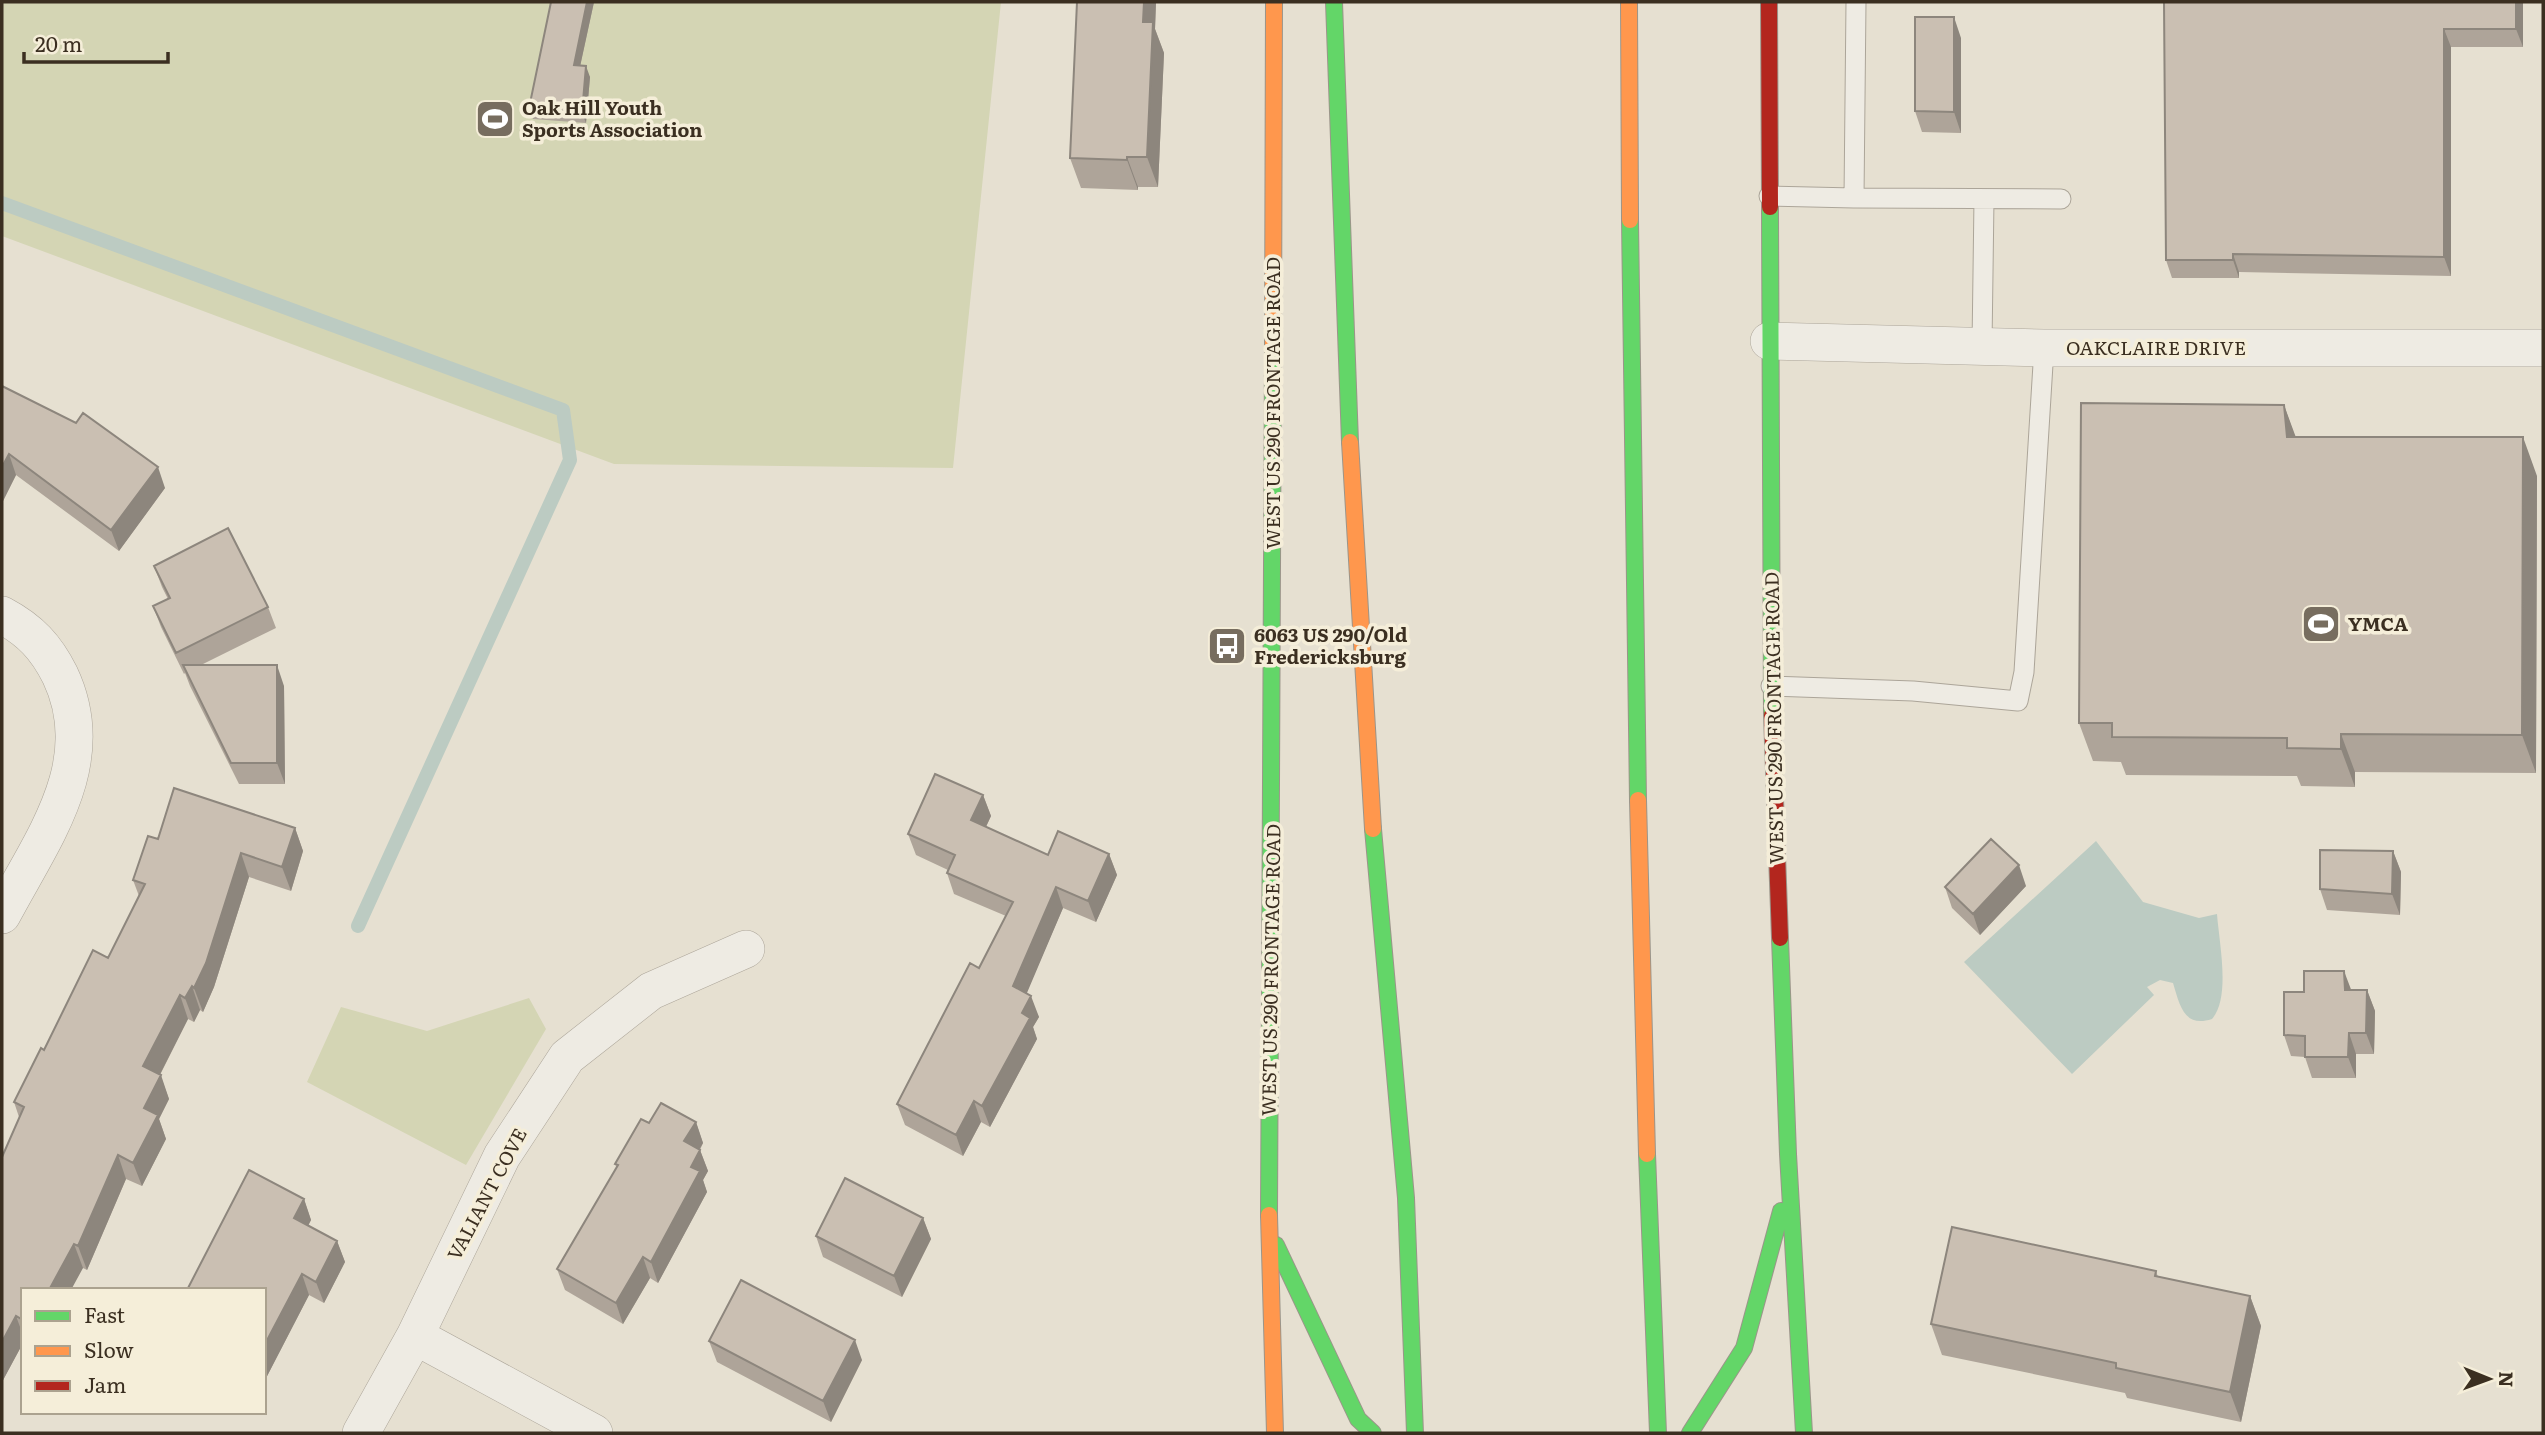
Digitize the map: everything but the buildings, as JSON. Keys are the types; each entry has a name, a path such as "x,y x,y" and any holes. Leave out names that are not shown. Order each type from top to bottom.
{"main road":[{"name":"WEST US 290 FRONTAGE ROAD","path":"1274,2 1269,1230 1275,1433"},
{"path":"1335,2 1348,397 1366,749 1406,1198 1415,1433"},
{"path":"1629,2 1631,370 1646,1177 1658,1433"},
{"name":"WEST US 290 FRONTAGE ROAD","path":"1769,2 1771,686 1790,1178 1804,1433"},
{"path":"1629,109 1646,15"},
{"path":"1690,1433 1744,1348 1790,1178"},
{"path":"1269,1230 1358,1419 1373,1433"}],"street":[{"name":"OAKCLAIRE DRIVE","path":"1769,341 2044,348 2543,348"},
{"path":"2,615 28,629 51,657 71,697 77,740 67,790 2,915"},
{"name":"VALIANT COVE","path":"361,1433 415,1336 502,1156 567,1057 651,991 746,949"},
{"path":"415,1336 594,1433"}],"lane":[{"path":"1854,198 1856,2"},
{"path":"1769,196 2061,200"},
{"path":"1982,346 1984,199"},
{"path":"1771,686 1913,691 2018,701 2024,672 2044,348"}],"green space":[{"name":"Oak Hill Youth Sports Association","path":"2,2 1001,2 953,468 614,464 2,236"},
{"path":"529,998 546,1029 466,1165 307,1082 341,1007 427,1031"}],"shaded area":[{"path":"2096,841 2143,902 2199,918 2217,914 2222,969 2221,998 2212,1019 2195,1020 2189,1018 2181,1007 2173,983 2160,980 2147,987 2154,995 2072,1074 1964,962"}],"waterway":[{"path":"2,203 563,410 570,460 358,926"}],"traffic: fast":[{"path":"1334,2 1350,442"},
{"path":"1770,207 1772,715"},
{"path":"1630,220 1638,800"},
{"path":"1269,1215 1273,348"},
{"path":"1373,829 1406,1198 1415,1433"},
{"path":"1780,938 1788,1154 1804,1433"},
{"path":"1647,1154 1658,1433"},
{"path":"1690,1433 1744,1348 1781,1211"},
{"path":"1276,1245 1358,1419 1373,1433"}],"traffic: slow":[{"path":"1273,348 1274,2"},
{"path":"1629,2 1630,220"},
{"path":"1350,442 1373,829"},
{"path":"1638,800 1647,1154"},
{"path":"1269,1215 1275,1433"}],"traffic: jam":[{"path":"1769,2 1770,207"},
{"path":"1772,715 1780,938"}],"place":[{"name":"Oak Hill Youth Sports Association","path":"495,119"},
{"name":"YMCA","path":"2321,624"},
{"name":"6063 US 290/Old Fredericksburg","path":"1227,646"}]}
